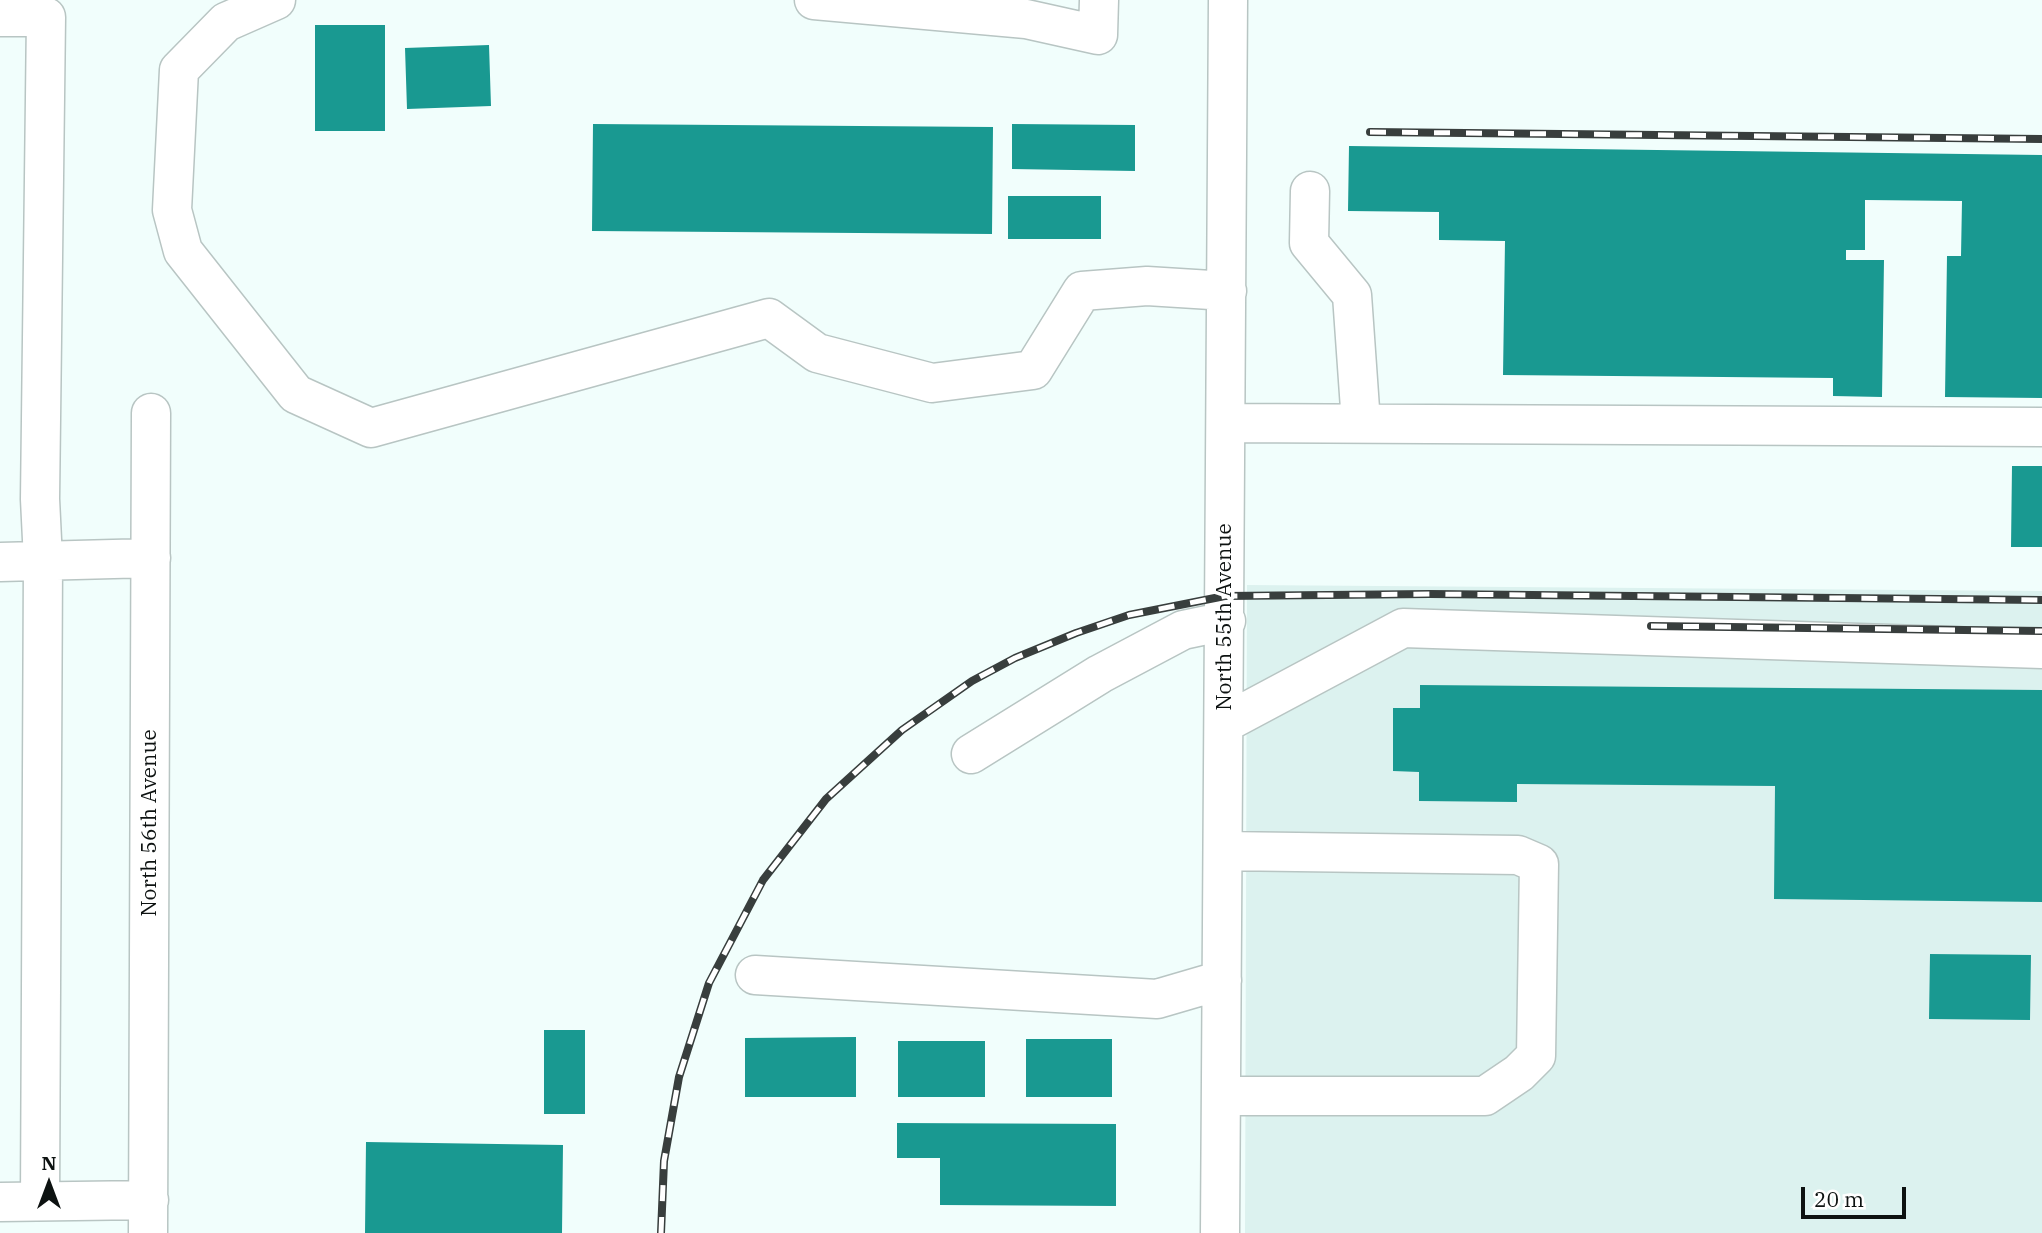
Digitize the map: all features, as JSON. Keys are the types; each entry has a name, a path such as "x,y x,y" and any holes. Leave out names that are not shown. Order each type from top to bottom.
{"street":[{"path":"276,0 226,22 179,70 172,210 183,251 296,394 371,428 769,318 817,353 932,383 1032,370 1083,291 1147,286 1227,291"},
{"path":"814,0 1026,19 1098,35 1099,0"},
{"name":"North 55th Avenue","path":"1220,1233 1228,0"},
{"path":"0,17 46,17 40,499 43,560 40,1201"},
{"path":"1310,191 1309,243 1352,296 1361,424"},
{"name":"North 56th Avenue","path":"149,1216 151,413"},
{"path":"1226,424 2042,427"},
{"path":"0,562 150,558"},
{"path":"971,754 1100,674 1183,630 1226,621"},
{"path":"1225,723 1403,628 2042,649"},
{"path":"1222,1096 1485,1096 1519,1073 1536,1056 1539,864 1518,855 1223,851"},
{"path":"755,975 1157,999 1223,980"},
{"path":"0,1202 40,1201 149,1216"}],"shaded area":[{"path":"1247,585 2042,591 2042,1233 1245,1233"}],"building":[{"path":"315,25 385,25 385,131 315,131"},
{"path":"489,45 491,106 407,109 405,48"},
{"path":"593,124 993,127 992,234 592,231"},
{"path":"1012,124 1135,125 1135,171 1012,169"},
{"path":"1349,146 2042,155 2042,398 1945,397 1947,256 1961,256 1962,201 1865,200 1865,250 1846,250 1846,260 1884,260 1882,397 1833,396 1833,378 1503,375 1505,241 1439,240 1439,212 1348,211"},
{"path":"1008,196 1101,196 1101,239 1008,239"},
{"path":"2012,466 2042,466 2042,547 2011,547"},
{"path":"1420,685 2042,690 2042,902 1774,899 1775,786 1517,784 1517,802 1419,801 1419,772 1393,771 1393,708 1420,708"},
{"path":"1930,954 2031,955 2030,1020 1929,1019"},
{"path":"544,1030 585,1030 585,1114 544,1114"},
{"path":"856,1037 856,1097 745,1097 745,1038"},
{"path":"1026,1039 1112,1039 1112,1097 1026,1097"},
{"path":"898,1041 985,1041 985,1097 898,1097"},
{"path":"897,1123 1116,1124 1116,1206 940,1205 940,1158 897,1158"},
{"path":"366,1142 563,1145 562,1233 365,1233"}],"railway":[{"path":"1370,132 2042,139"},
{"path":"661,1233 664,1161 679,1077 709,983 763,880 826,799 902,730 972,681 1015,658 1129,615 1225,596 1430,594 2042,600"},
{"path":"1651,626 2042,631"}]}
